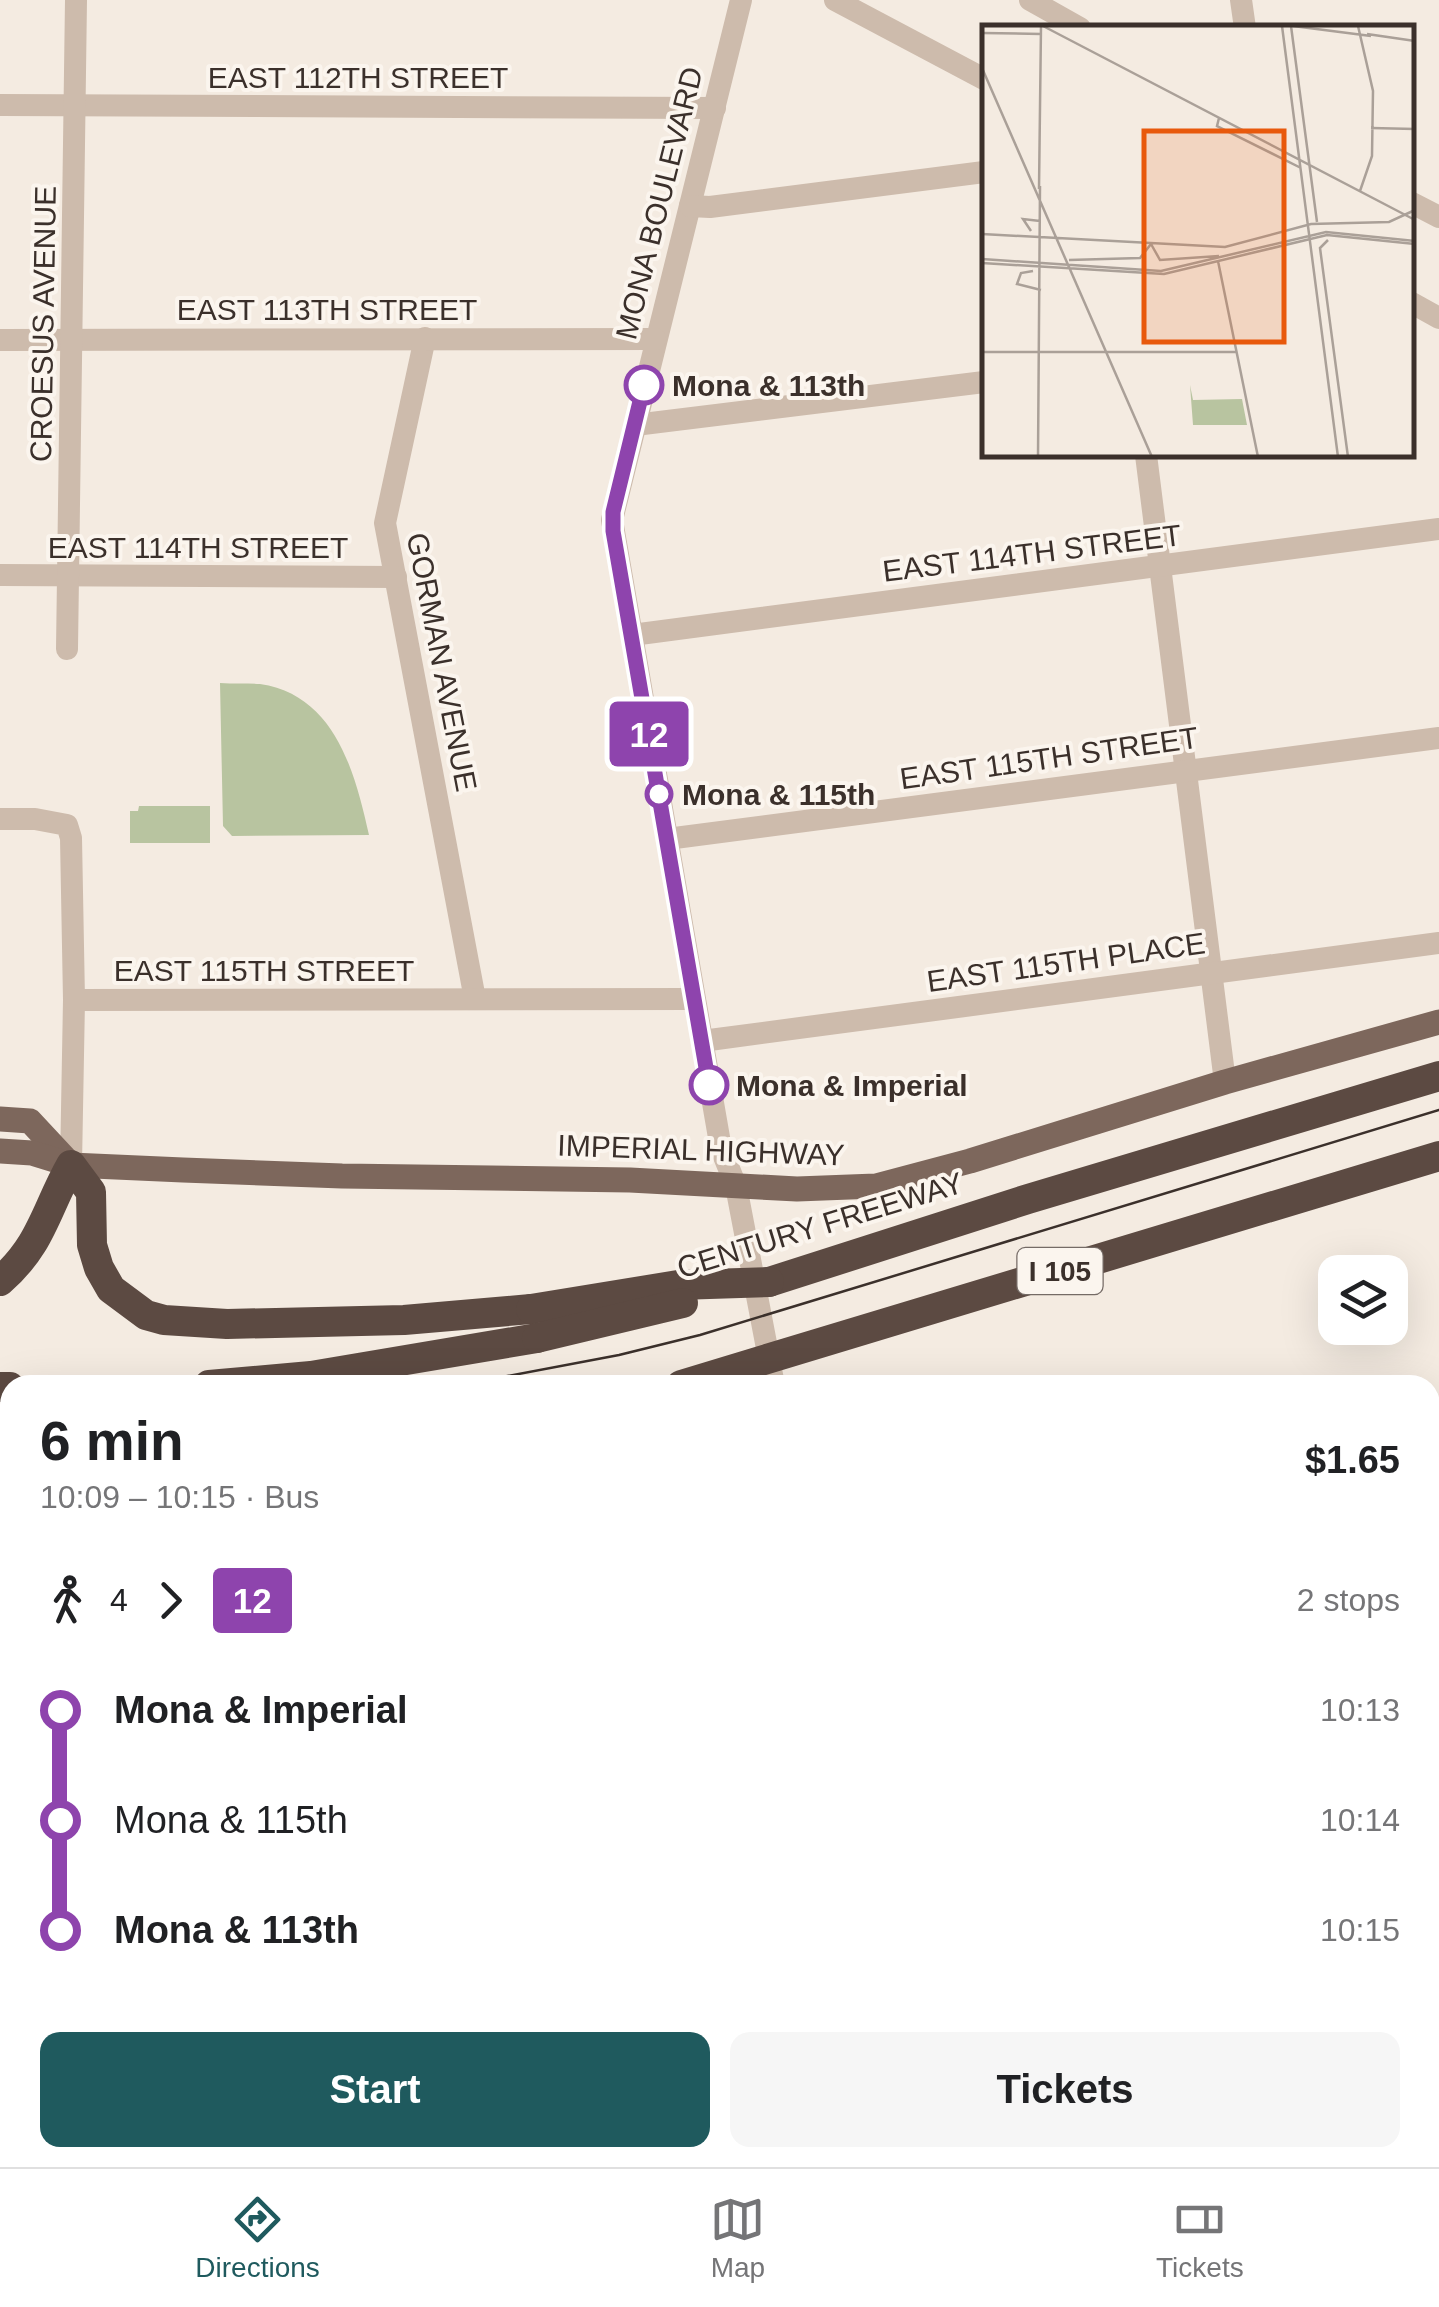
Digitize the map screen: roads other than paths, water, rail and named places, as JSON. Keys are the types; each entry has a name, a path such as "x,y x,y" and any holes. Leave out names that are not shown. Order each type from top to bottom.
{"highway":[{"name":"CENTURY FREEWAY","path":"534,1324 678,1286 769,1282 1439,1076"},
{"name":"I 105","path":"713,1375 1439,1156"},
{"path":"0,1281 33,1246 71,1164 91,1192 92,1245 99,1268 111,1289 146,1315 227,1324 404,1320 534,1324"},
{"path":"315,1375 534,1324"}],"main road":[{"name":"IMPERIAL HIGHWAY","path":"0,1151 32,1153 71,1164 342,1176 630,1180 798,1189 876,1186 1439,1022"},
{"path":"0,1119 30,1120 71,1164"}],"street":[{"name":"CROESUS AVENUE","path":"68,649 76,0"},
{"name":"MONA BOULEVARD","path":"741,0 612,520 720,1148 736,1186 772,1375"},
{"path":"836,0 982,78"},
{"path":"1030,0 1075,25"},
{"path":"1240,0 1244,25"},
{"name":"EAST 112TH STREET","path":"0,106 715,108"},
{"path":"690,206 710,207 982,172"},
{"path":"1414,203 1439,217"},
{"path":"1414,304 1439,318"},
{"name":"GORMAN AVENUE","path":"426,338 385,523 475,999"},
{"name":"EAST 113TH STREET","path":"0,340 655,339"},
{"path":"635,425 982,382"},
{"path":"1146,458 1225,1082"},
{"name":"EAST 114TH STREET","path":"632,635 1439,528"},
{"name":"EAST 114TH STREET","path":"0,576 396,577"},
{"name":"EAST 115TH STREET","path":"667,839 1439,738"},
{"path":"0,819 35,819 67,825 71,838 71,1164"},
{"name":"EAST 115TH PLACE","path":"702,1041 1439,944"},
{"name":"EAST 115TH STREET","path":"74,1000 694,1000"}],"tram line":[{"path":"513,1375 700,1335 1439,1110"}],"place":[{"name":"Mona & 113th","path":"644,385"},
{"name":"Mona & 115th","path":"659,794"},
{"name":"Mona & Imperial","path":"709,1085"}]}
